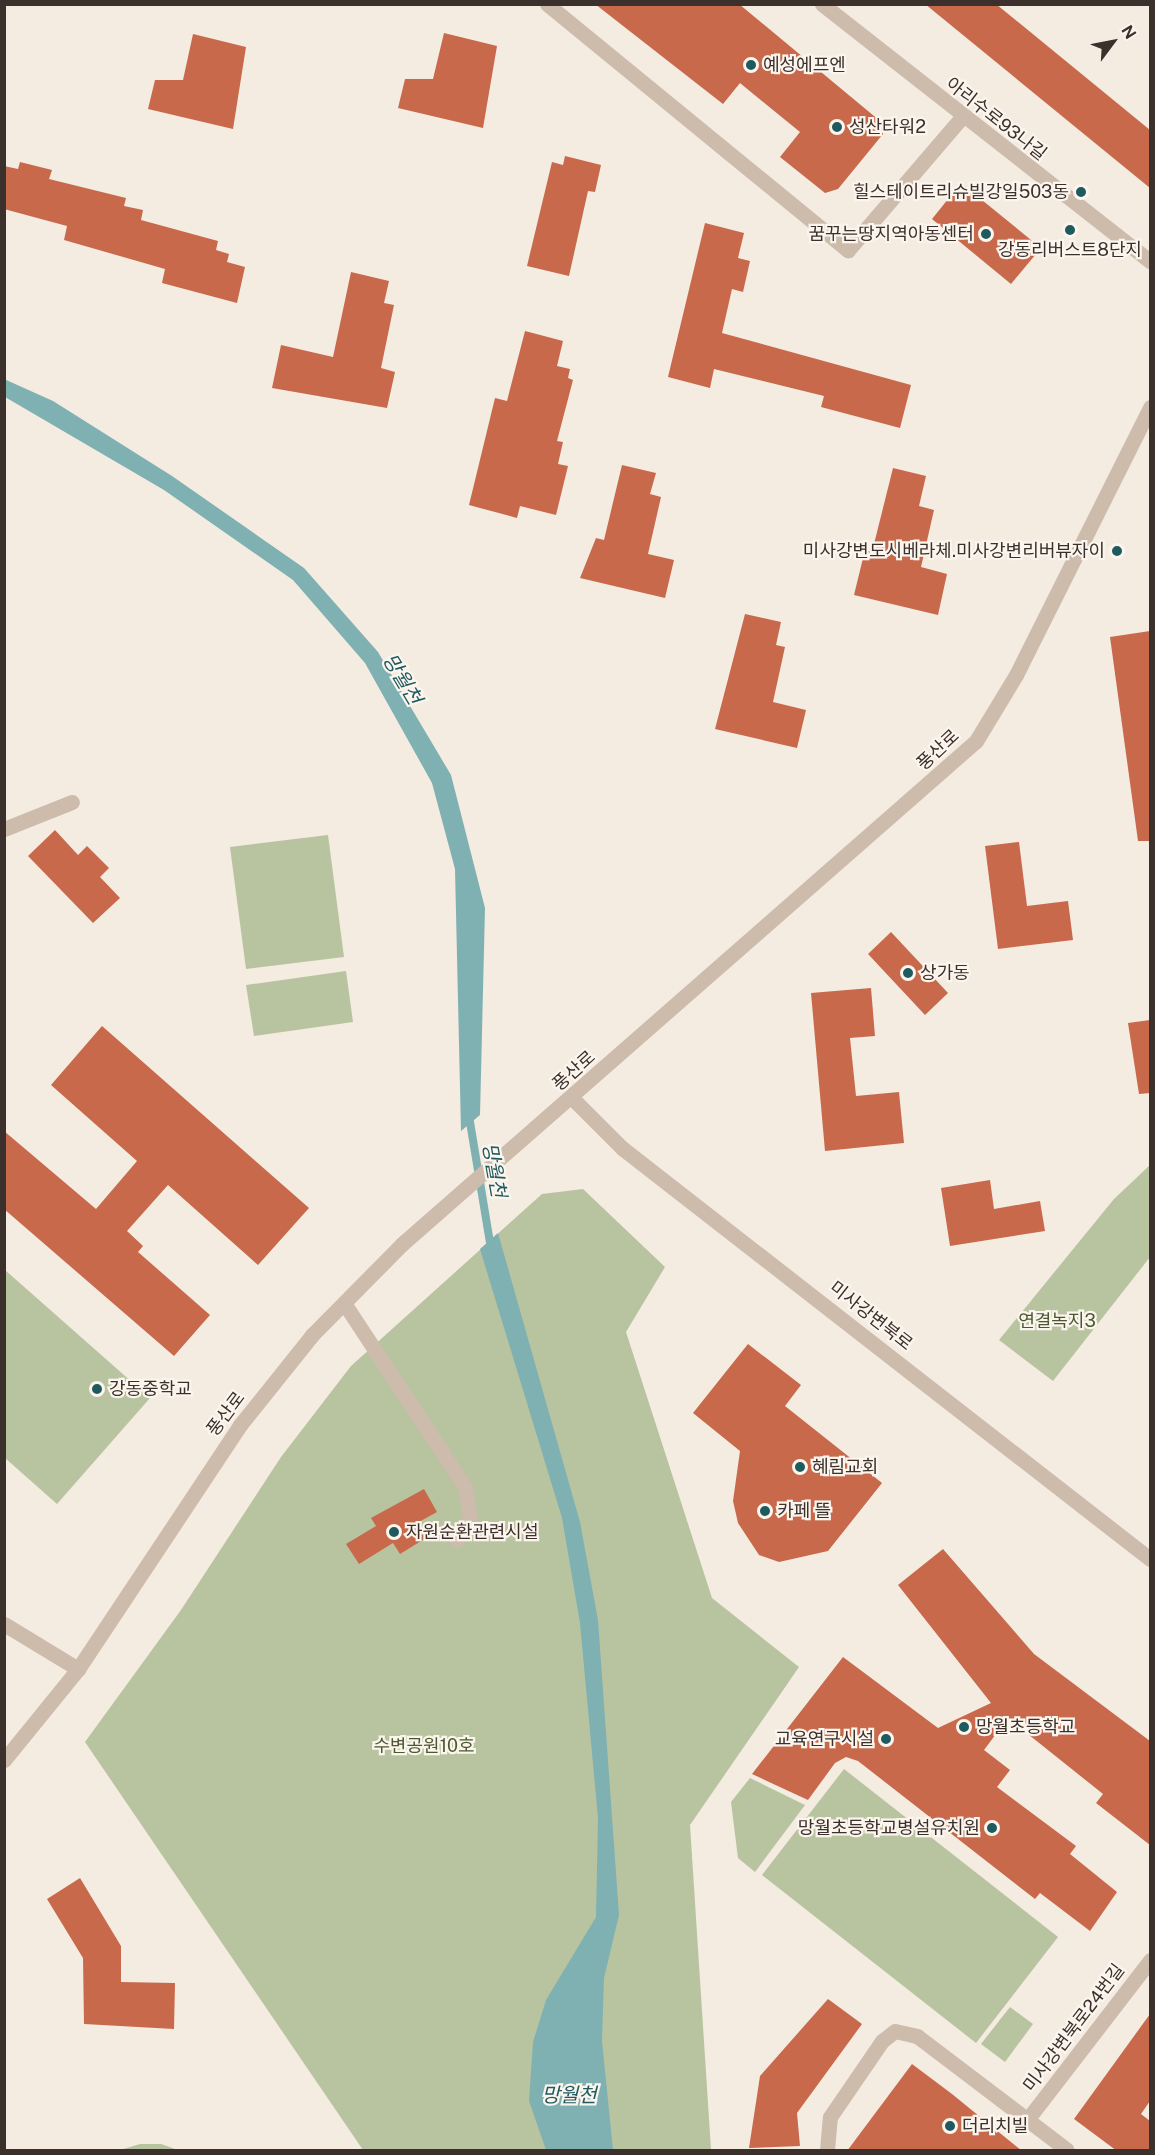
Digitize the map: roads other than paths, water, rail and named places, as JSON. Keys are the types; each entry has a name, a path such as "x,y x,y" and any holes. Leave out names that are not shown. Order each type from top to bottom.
{"street":[{"path":"547,4 848,250 961,118"},
{"name":"아리수로93나길","path":"822,4 961,118 1150,261"},
{"name":"풍산로","path":"4,1760 78,1669 240,1425 344,1303 402,1244 573,1099 976,741 1016,675 1150,407"},
{"path":"4,829 72,802"},
{"name":"미사강변북로","path":"573,1099 622,1148 1150,1559"},
{"path":"344,1303 465,1487 470,1518 457,1540"},
{"path":"4,1624 78,1669"},
{"name":"미사강변북로24번길","path":"1027,2120 1150,1960"},
{"path":"827,2151 830,2117 882,2040 895,2031 917,2036 1067,2151"}],"water":[{"path":"4,379 53,401 172,476 304,568 378,652 451,775 485,908 480,1115 461,1131 455,869 432,783 365,663 293,580 164,490 5,397"},
{"name":"망월천","path":"498,1233 580,1522 598,1620 619,1915 604,1978 602,2041 613,2150 546,2150 529,2101 533,2042 546,2000 596,1917 598,1818 580,1623 562,1518 480,1249"}],"waterway":[{"name":"망월천","path":"469,1116 491,1249"}],"place":[{"name":"예성에프엔","path":"751,65"},
{"name":"성산타워2","path":"837,127"},
{"name":"힐스테이트리슈빌강일503동","path":"1081,192"},
{"name":"강동리버스트8단지","path":"1070,230"},
{"name":"꿈꾸는땅지역아동센터","path":"986,234"},
{"name":"미사강변도시베라체.미사강변리버뷰자이","path":"1117,551"},
{"name":"상가동","path":"908,973"},
{"name":"강동중학교","path":"97,1389"},
{"name":"혜림교회","path":"800,1467"},
{"name":"카페 뜰","path":"765,1511"},
{"name":"자원순환관련시설","path":"394,1532"},
{"name":"망월초등학교","path":"964,1727"},
{"name":"교육연구시설","path":"886,1739"},
{"name":"망월초등학교병설유치원","path":"992,1828"},
{"name":"더리치빌","path":"950,2126"}],"park label":[{"name":"연결녹지3","path":"1057,1321"},
{"name":"수변공원10호","path":"424,1746"}]}
